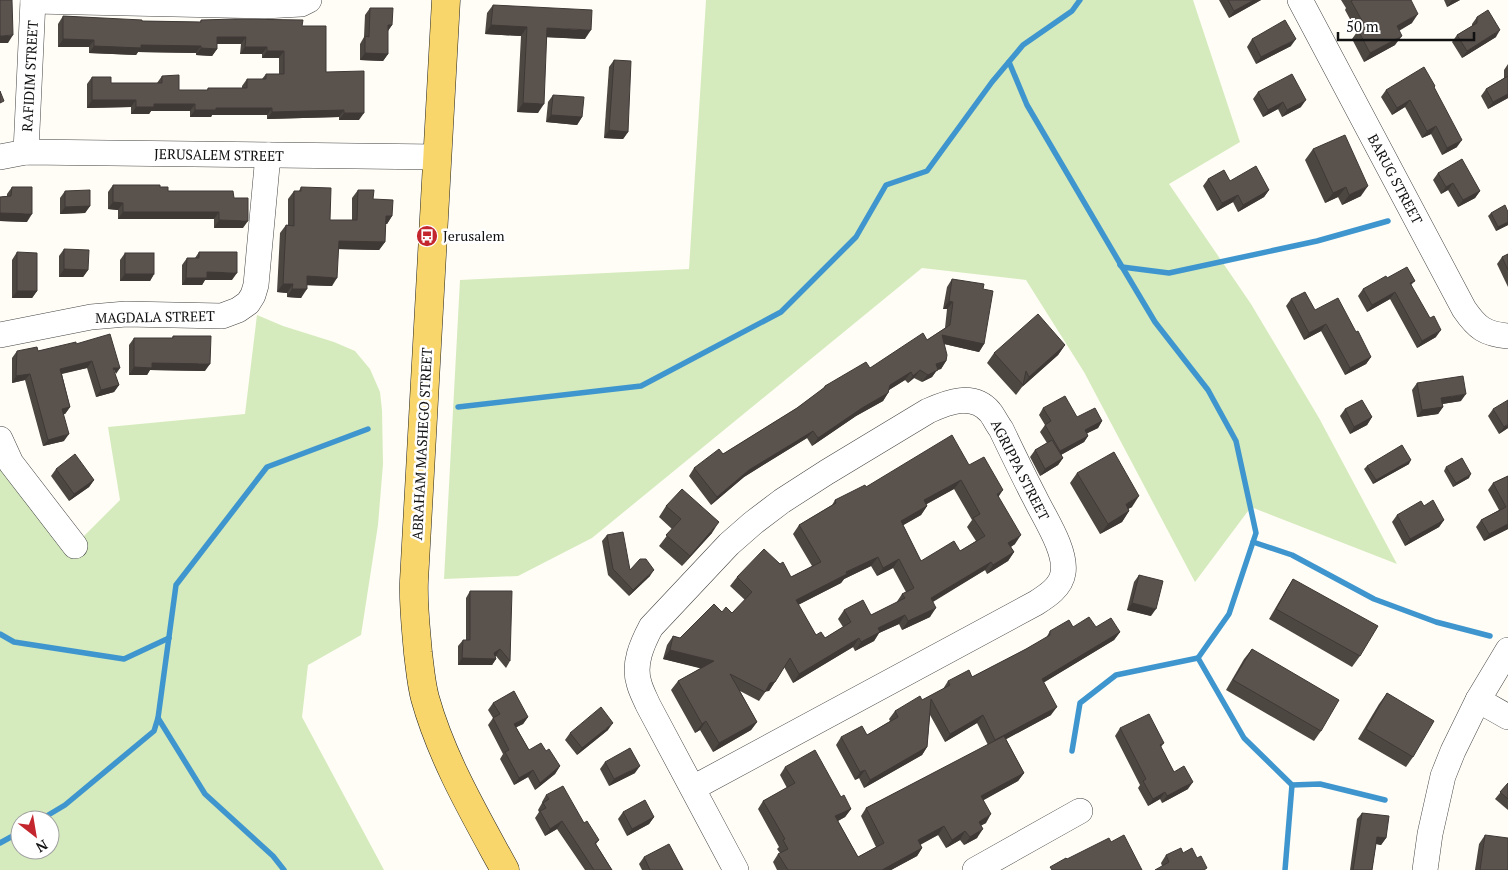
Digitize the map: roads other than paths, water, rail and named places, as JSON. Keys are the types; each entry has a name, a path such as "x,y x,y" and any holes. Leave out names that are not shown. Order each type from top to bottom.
{"main road":[{"name":"ABRAHAM MASHEGO STREET","path":"446,0 414,581 414,616 421,680 437,735 464,794 505,870"}],"street":[{"path":"33,0 264,6 301,4 309,0"},
{"name":"RAFIDIM STREET","path":"26,152 33,0"},
{"name":"BARUG STREET","path":"1300,0 1464,309 1474,323 1482,330 1495,335 1508,336"},
{"name":"JERUSALEM STREET","path":"0,157 26,152 438,157"},
{"name":"MAGDALA STREET","path":"0,335 92,317 126,314 222,316 238,310 248,303 256,285 268,155"},
{"name":"AGRIPPA STREET","path":"693,788 1036,603 1051,593 1058,585 1063,574 1063,565 1057,543 1001,429 990,412 980,404 964,399 944,404 827,472 782,501 729,544 651,627 642,643 638,662 638,682 648,705 736,870"},
{"path":"0,439 11,463 75,546"},
{"path":"1425,870 1430,834 1443,776 1478,700 1508,650"},
{"path":"1478,700 1508,717"},
{"path":"975,870 1080,811"}],"waterway":[{"path":"458,407 641,386 781,312 856,237 886,185 927,171 992,82 1023,45 1072,11 1080,0"},
{"path":"1009,62 1027,105 1155,322 1208,390 1236,441 1256,533 1229,614 1198,658 1116,675 1080,703 1072,751"},
{"path":"1120,265 1122,267 1169,273 1317,241 1388,221"},
{"path":"284,870 273,856 205,794 158,718 176,585 267,467 368,429"},
{"path":"1253,542 1292,555 1374,599 1436,622 1490,636"},
{"path":"0,634 14,642 124,659 169,638"},
{"path":"1198,658 1244,738 1292,785 1320,784 1385,800"},
{"path":"57,810 154,731 158,718"},
{"path":"1285,870 1292,785"},
{"path":"0,843 10,838"}],"place":[{"name":"Jerusalem","path":"427,236"}]}
